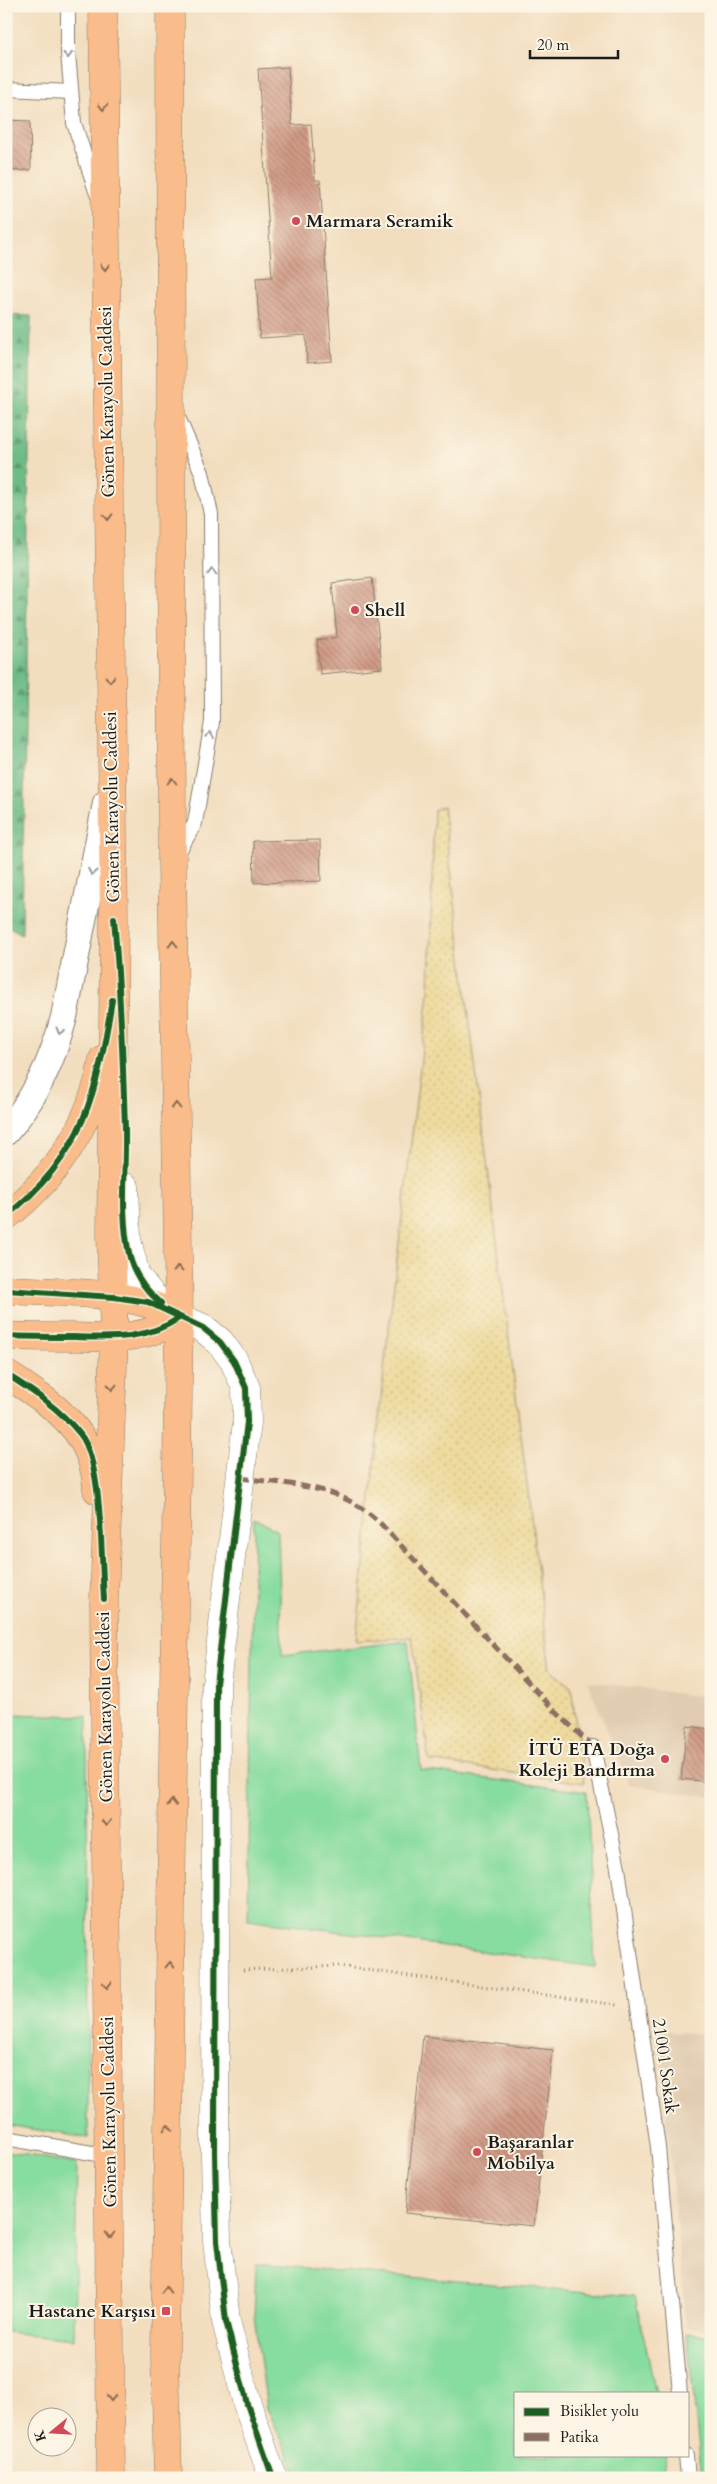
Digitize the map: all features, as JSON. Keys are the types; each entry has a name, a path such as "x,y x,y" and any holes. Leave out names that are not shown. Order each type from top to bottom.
{"highway":[{"name":"Gönen Karayolu Caddesi","path":"103,6 104,218 114,918 111,1234 114,1338 104,1599 111,2478"},
{"path":"168,2478 165,2356 178,1318 172,864 170,6"},
{"path":"6,1216 25,1202 54,1168 68,1150 84,1122 102,1064 112,1000"},
{"path":"6,1290 114,1297 148,1302 164,1308 178,1318"},
{"path":"6,1336 114,1338 149,1333 165,1327 178,1318"},
{"path":"6,1374 48,1401 82,1435 96,1470 104,1599"}],"street":[{"path":"6,1132 32,1098 46,1072 57,1045 112,772"},
{"path":"114,918 120,990 127,1240 136,1276 151,1295 178,1318 204,1328 220,1342 234,1361 246,1388 247,1414 216,1684 214,2154 217,2241 226,2321 247,2404 273,2478"},
{"path":"165,2356 181,2478"}],"lane":[{"path":"68,6 74,123 104,218"},
{"path":"6,89 71,92"},
{"path":"171,401 202,473 211,514 212,722 194,823 172,864"},
{"name":"21001 Sokak","path":"593,1747 618,1868 658,2147 680,2392"},
{"path":"6,2138 109,2156"},
{"path":"686,2456 688,2478"}],"path":[{"path":"215,1973 276,1967 338,1966 638,2008"}],"shaded area":[{"name":"İTÜ ETA Doğa Koleji Bandırma","path":"587,1681 711,1698 711,1797 630,1785"},
{"path":"658,2030 711,2035 711,2330 686,2327"}],"green space":[{"path":"6,315 31,316 22,934 6,925"},
{"path":"254,1518 278,1531 282,1655 408,1641 421,1770 587,1792 595,1967 248,1919"},
{"path":"6,1714 87,1716 88,2138 6,2125"},
{"path":"6,2151 77,2164 74,2339 6,2332"},
{"path":"256,2264 635,2296 656,2392 514,2392 514,2456 666,2456 660,2478 299,2478 267,2408 254,2316"},
{"path":"687,2333 711,2336 711,2478 702,2478"}],"sand":[{"path":"443,806 550,1670 571,1687 584,1783 429,1761 412,1637 356,1641 386,1351 429,993 434,810"}],"building":[{"name":"Marmara Seramik","path":"288,67 292,125 311,124 315,180 320,180 332,361 307,363 306,335 260,338 256,278 272,277 258,69"},
{"path":"6,120 30,121 31,170 6,171"},
{"name":"Shell","path":"372,578 382,668 320,674 317,640 337,637 332,583"},
{"path":"320,840 321,881 254,883 253,841"},
{"name":"İTÜ ETA Doğa Koleji Bandırma","path":"687,1726 711,1729 711,1782 681,1779"},
{"name":"Başaranlar Mobilya","path":"423,2036 553,2050 534,2226 405,2213"}],"marked path":[{"path":"240,1478 315,1489 333,1494 366,1511 381,1524 555,1711 593,1747"}],"cycle path":[{"path":"114,918 120,997 125,1129 124,1207 126,1239 131,1262 137,1275 150,1293 161,1303"},
{"path":"6,1216 32,1193 53,1170 70,1146 83,1120 100,1064 112,1000"},
{"path":"6,1290 114,1297 148,1302 203,1328 220,1342 234,1361 246,1388 247,1422 216,1684 215,2154 217,2241 226,2321 247,2404 273,2478"},
{"path":"6,1336 102,1338 129,1336 154,1330 179,1318"},
{"path":"6,1374 64,1416 80,1434 88,1448 93,1466 100,1513 104,1599"}],"place":[{"name":"Marmara Seramik","path":"296,221"},
{"name":"Shell","path":"355,610"},
{"name":"İTÜ ETA Doğa Koleji Bandırma","path":"665,1759"},
{"name":"Başaranlar Mobilya","path":"477,2152"},
{"name":"Hastane Karşısı","path":"166,2311"}]}
